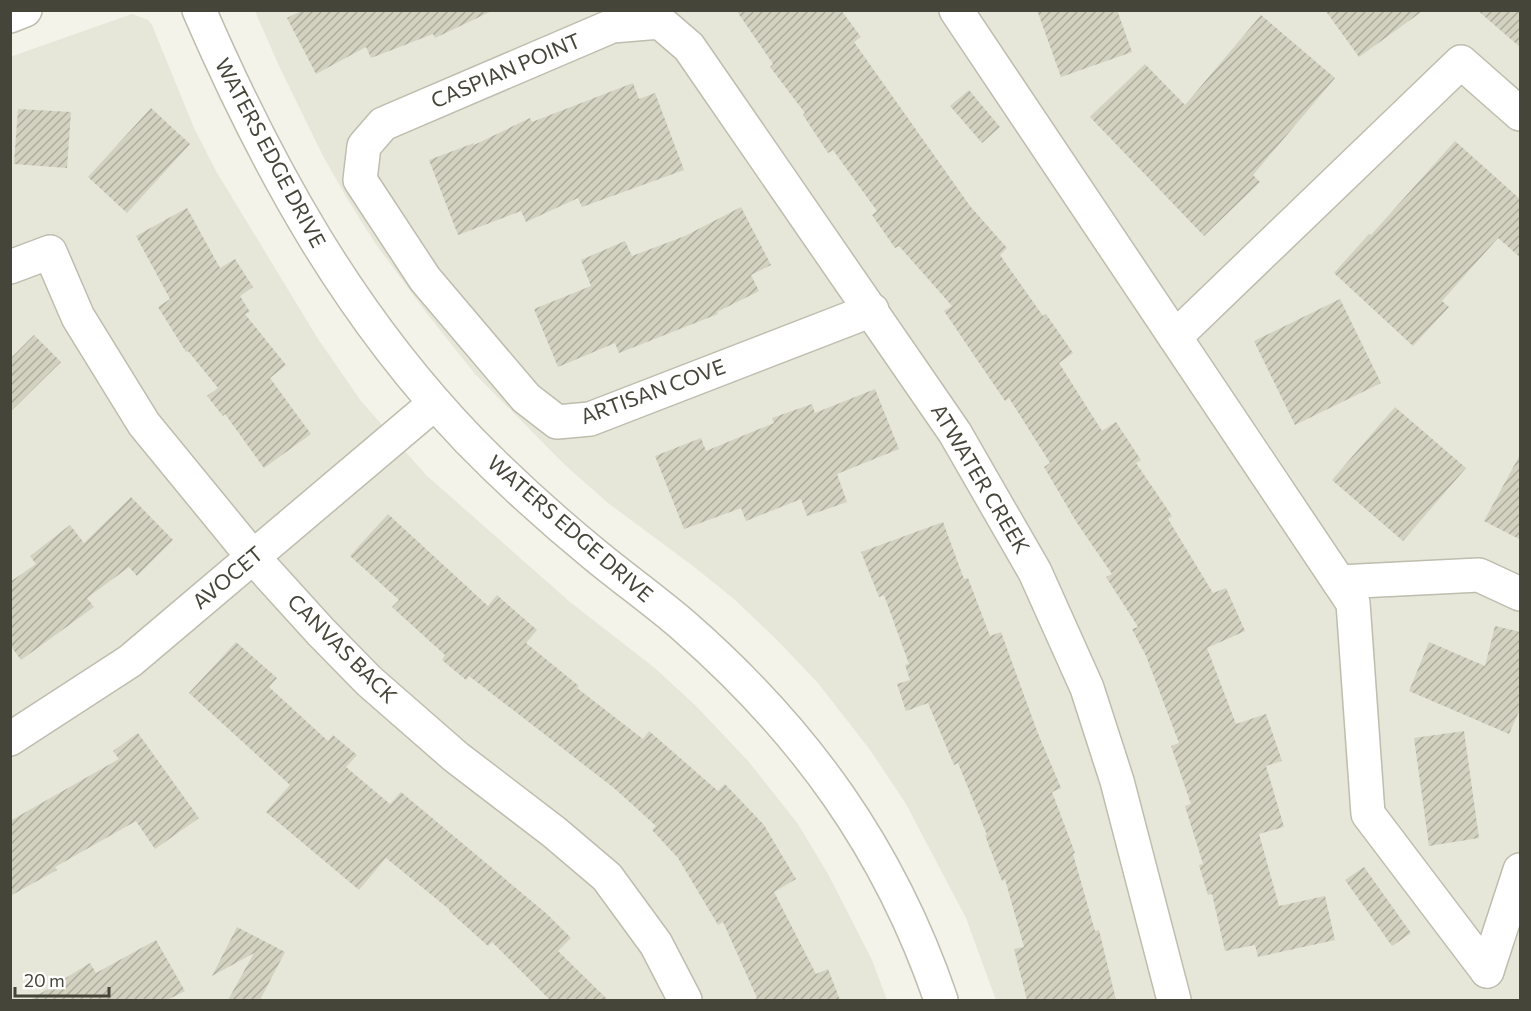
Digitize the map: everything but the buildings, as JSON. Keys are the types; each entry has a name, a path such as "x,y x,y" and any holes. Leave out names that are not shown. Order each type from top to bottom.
{"street":[{"path":"10,16 25,10"},
{"name":"WATERS EDGE DRIVE","path":"199,10 255,134 314,239 383,339 435,403 494,466 537,506 683,625 745,683 786,727 832,786 877,858 913,929 940,1000"},
{"path":"956,10 1353,603 1368,814 1487,971 1521,870"},
{"name":"CASPIAN POINT","path":"364,146 383,124 612,26 660,22"},
{"name":"ATWATER CREEK","path":"660,22 689,47 872,310 955,433 1035,572 1087,688 1117,781 1174,1000"},
{"path":"1175,337 1461,62 1521,114"},
{"name":"ARTISAN COVE","path":"364,146 360,180 425,279 526,398 557,422 590,419 872,310"},
{"name":"CANVAS BACK","path":"10,267 50,252 78,316 144,424 253,557 369,681 456,757 607,876 656,944 685,1000"},
{"name":"AVOCET","path":"10,739 130,661 435,403"},
{"path":"1339,582 1479,575 1521,594"}],"shaded area":[{"path":"255,11 1520,11 1520,1000 996,1000 966,918 906,804 870,750 818,683 734,599 608,503 565,465 475,374 375,243 348,200 323,156"},
{"path":"132,14 148,20 152,25 194,128 216,171 318,339 361,401 426,475 570,602 656,669 697,707 749,762 798,824 828,874 872,960 887,1000 11,1000 10,57"}]}
